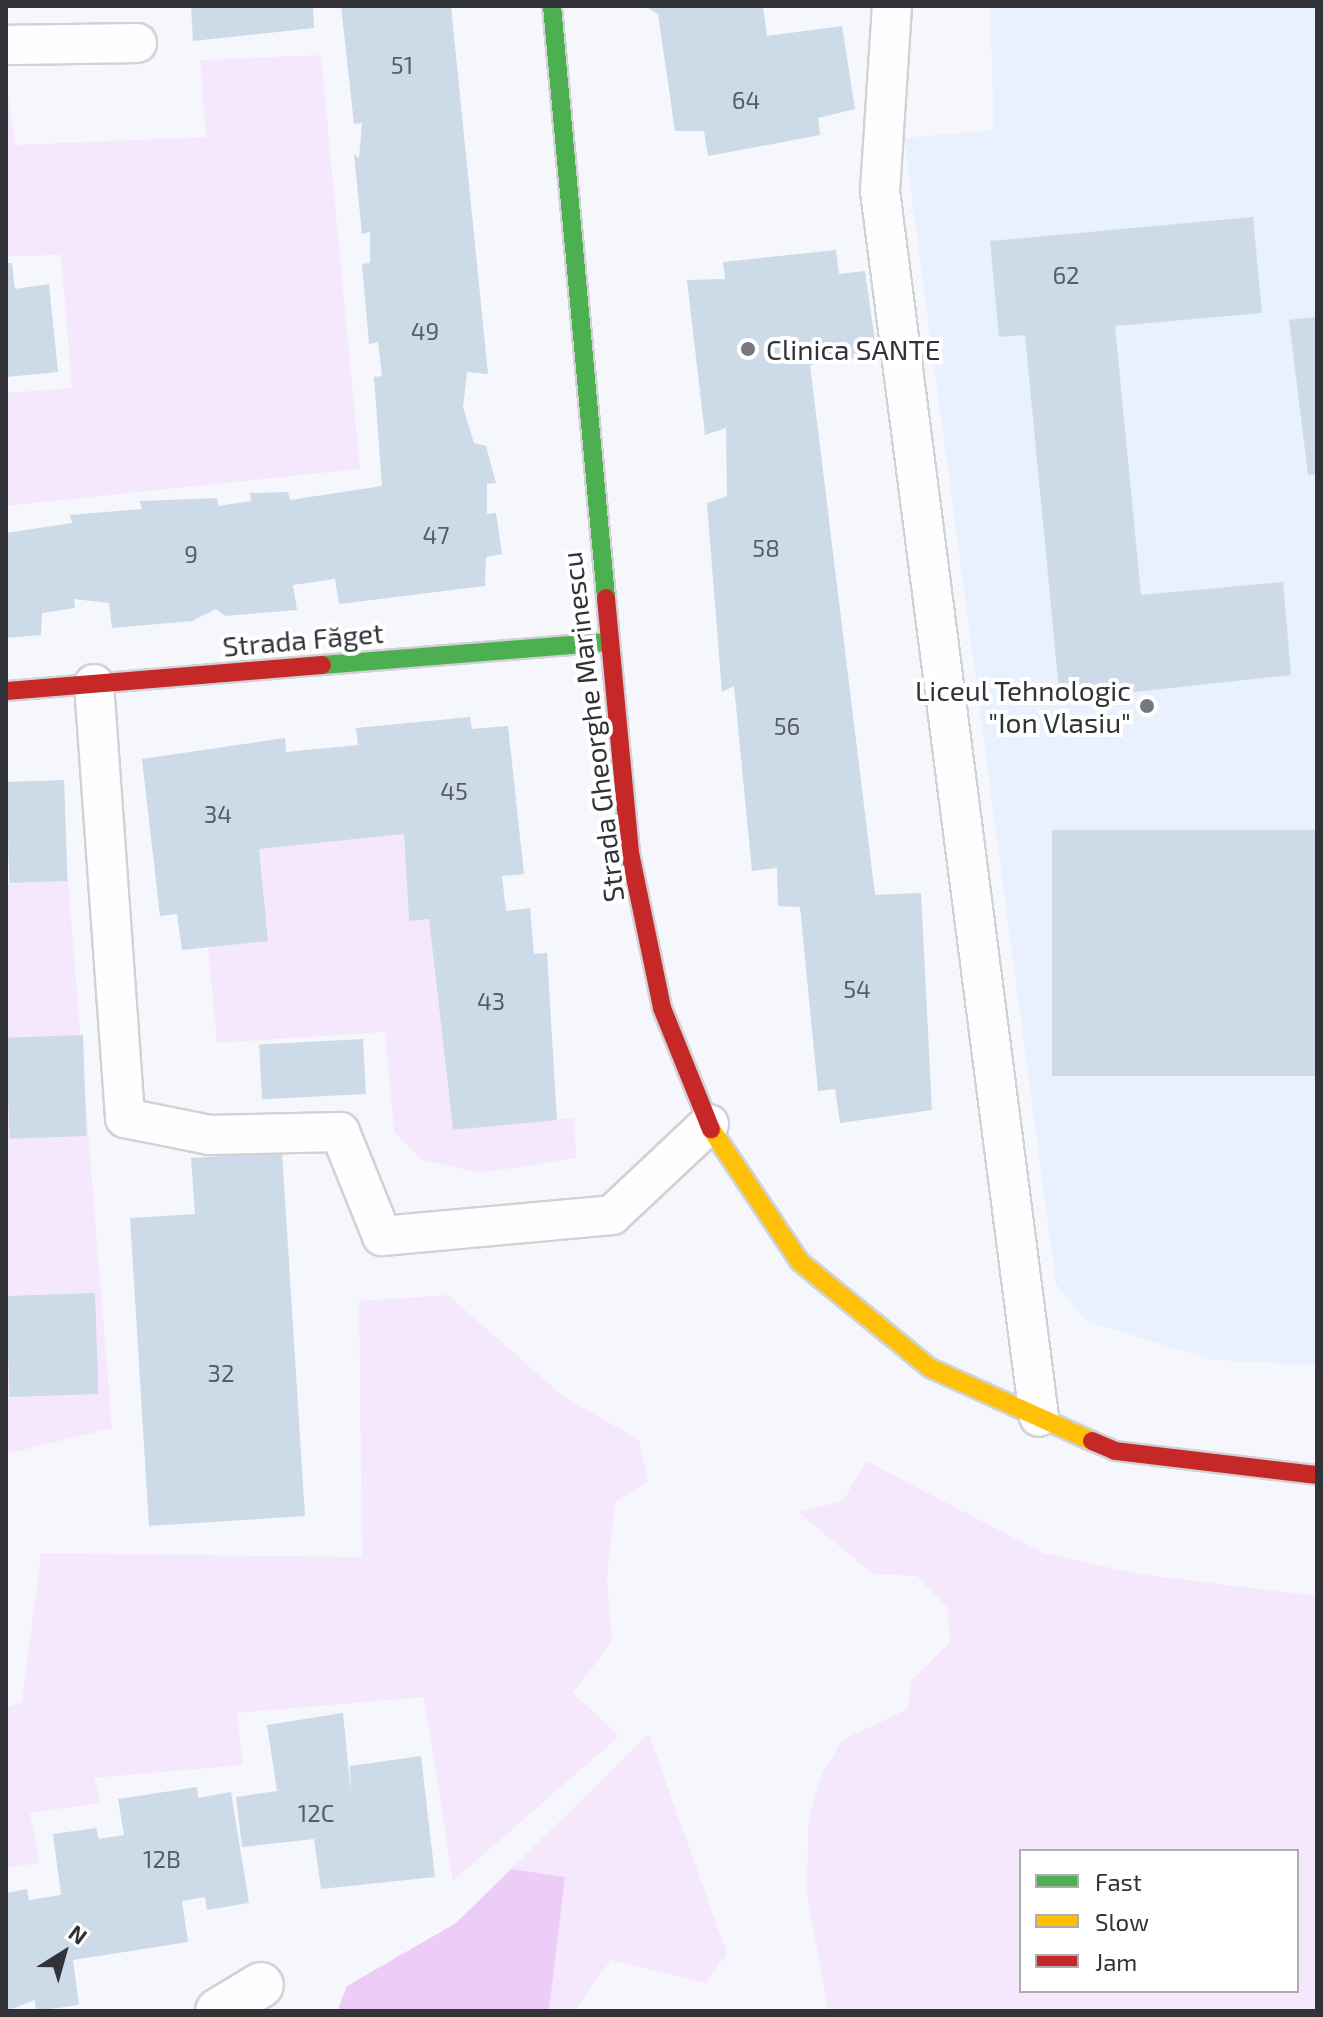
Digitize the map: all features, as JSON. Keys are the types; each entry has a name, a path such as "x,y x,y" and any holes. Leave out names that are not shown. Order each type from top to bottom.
{"main road":[{"name":"Strada Gheorghe Marinescu","path":"552,6 605,642 630,853 662,1008 709,1124 800,1262 930,1368 1115,1451 1317,1475"},
{"name":"Strada Făget","path":"6,691 605,642"}],"street":[{"path":"218,2011 261,1985"}],"lane":[{"path":"892,6 880,191 1039,1417"},
{"path":"6,45 137,43"},
{"path":"94,684 125,1118 209,1135 340,1132 382,1236 612,1215 709,1124"}],"shaded area":[{"name":"Liceul Tehnologic \"Ion Vlasiu\"","path":"990,6 1317,6 1317,1365 1213,1360 1086,1321 1056,1284 904,138 994,130"},
{"path":"321,55 360,469 6,506 6,393 72,388 61,255 6,256 6,80 15,145 206,137 200,60"},
{"path":"404,834 409,921 429,919 453,1130 574,1118 576,1158 480,1173 423,1160 394,1132 385,1032 217,1043 208,946 268,940 259,849"},
{"path":"68,881 112,1428 6,1454 6,884"},
{"path":"448,1295 563,1396 639,1440 648,1481 615,1502 607,1577 612,1641 573,1693 619,1736 453,1881 424,1697 237,1713 243,1765 94,1778 101,1803 30,1813 40,1863 6,1868 6,1707 22,1702 41,1553 362,1557 359,1301"},
{"path":"866,1461 1043,1553 1139,1574 1317,1596 1317,2011 828,2011 807,1894 808,1825 819,1780 842,1740 908,1709 911,1682 950,1642 947,1607 917,1576 873,1574 798,1512 843,1501"},
{"path":"649,1734 727,1954 705,1983 611,1960 574,2011 549,2011 565,1877 511,1869"},
{"path":"511,1869 565,1877 549,2011 337,2011 347,1986 456,1923"}],"building":[{"path":"191,6 313,6 314,28 193,41"},
{"path":"341,6 451,6 488,374 467,372 463,407 474,443 486,446 496,483 487,484 487,514 496,513 502,554 486,557 485,586 339,604 335,579 293,585 297,610 225,616 216,609 192,621 112,628 109,603 74,599 75,608 42,613 41,635 6,638 6,533 72,523 70,515 142,509 140,501 217,498 218,506 251,501 250,493 288,492 290,500 382,486 374,377 382,376 378,342 369,344 362,264 370,263 370,232 362,234 354,154 359,158 362,123 354,124"},
{"path":"644,6 763,6 767,36 842,26 855,109 818,118 820,135 708,156 704,131 675,131 658,14"},
{"path":"1253,217 1262,313 1115,326 1141,595 1283,582 1291,675 1060,700 1025,335 999,337 990,241"},
{"path":"836,250 839,274 865,271 877,355 810,365 875,895 921,893 932,1110 840,1123 835,1089 818,1091 800,907 778,906 777,868 752,871 734,686 722,692 707,503 727,496 726,428 705,435 687,280 725,279 723,262"},
{"path":"6,263 12,263 15,289 49,284 58,372 6,377"},
{"path":"1317,317 1317,474 1308,475 1289,320"},
{"path":"470,717 472,729 508,726 524,874 502,876 506,911 530,908 534,954 547,953 557,1120 453,1130 429,919 409,921 404,834 259,849 268,941 182,950 177,914 160,916 142,759 285,738 286,752 358,745 356,728"},
{"path":"64,780 68,881 10,883 6,782"},
{"path":"1052,830 1317,830 1317,1076 1052,1076"},
{"path":"83,1035 87,1136 10,1139 6,1038"},
{"path":"363,1039 366,1094 262,1099 259,1044"},
{"path":"282,1152 305,1516 149,1526 130,1218 195,1214 191,1158"},
{"path":"95,1293 99,1394 10,1397 6,1296"},
{"path":"343,1713 351,1794 350,1766 421,1756 435,1877 321,1889 314,1839 242,1847 236,1797 277,1791 267,1725"},
{"path":"197,1787 198,1798 231,1792 249,1903 207,1910 205,1897 182,1901 188,1942 73,1960 79,2005 36,2011 35,2000 6,2011 6,1893 27,1889 29,1900 61,1895 53,1834 96,1828 99,1839 124,1835 118,1799"}],"traffic: fast":[{"path":"552,6 606,598"},
{"path":"322,665 605,642"}],"traffic: slow":[{"path":"711,1129 800,1262 930,1368 1092,1441"}],"traffic: jam":[{"path":"606,598 630,853 662,1008 711,1129"},
{"path":"6,691 322,665"},
{"path":"1092,1441 1115,1451 1317,1475"}],"place":[{"name":"Clinica SANTE","path":"748,349"},
{"name":"Liceul Tehnologic \"Ion Vlasiu\"","path":"1147,706"}]}
